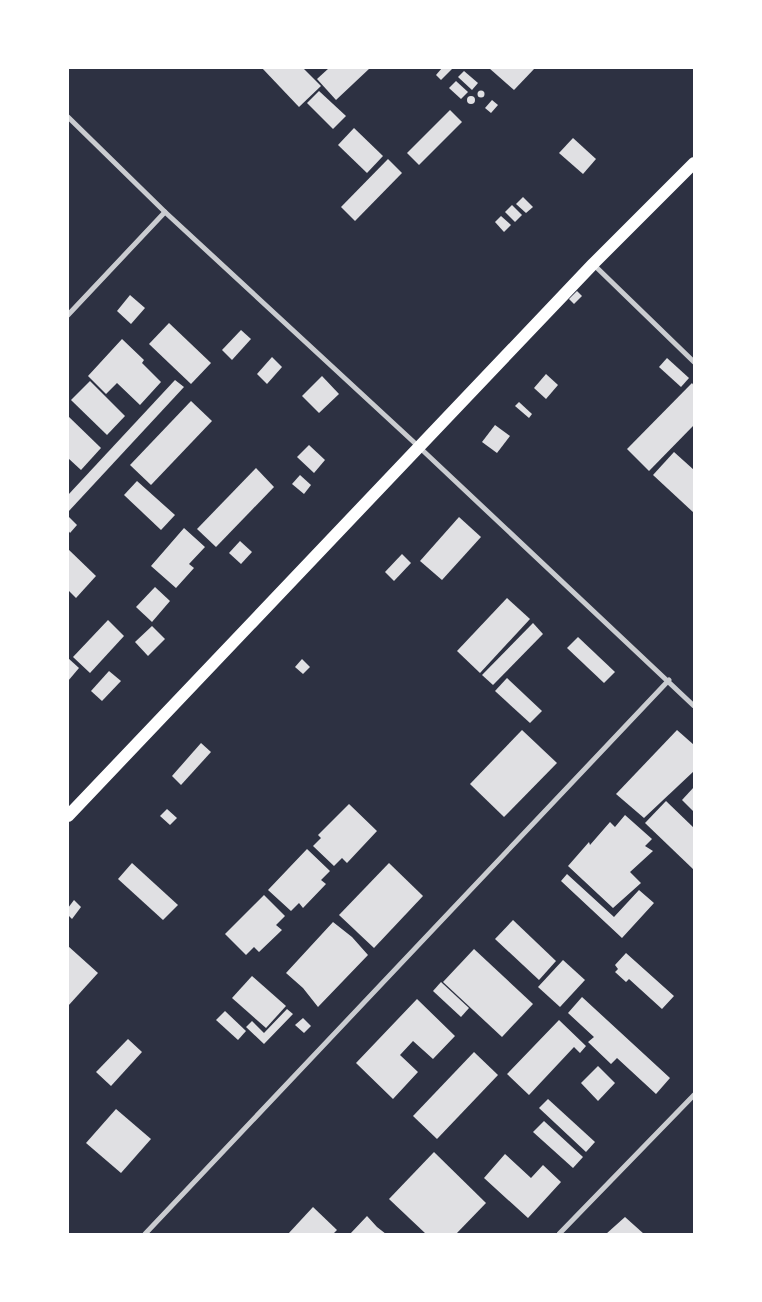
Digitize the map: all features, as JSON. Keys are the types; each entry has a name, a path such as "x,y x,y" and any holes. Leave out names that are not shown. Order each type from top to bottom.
{"main road":[{"path":"68,816 592,264 694,163"}],"street":[{"path":"68,116 165,212 669,680 694,706"},
{"path":"68,315 165,212"},
{"path":"592,264 694,362"},
{"path":"145,1234 669,680"},
{"path":"559,1234 694,1095"}],"building":[{"path":"262,68 303,68 321,86 299,107"},
{"path":"329,68 370,68 336,100 317,79"},
{"path":"442,68 453,68 441,80 436,75"},
{"path":"489,68 535,68 514,90"},
{"path":"464,71 478,83 472,90 458,77"},
{"path":"456,81 468,92 461,99 449,88"},
{"path":"481,90 485,94 481,98 477,94"},
{"path":"319,91 346,116 333,129 307,103"},
{"path":"471,96 475,100 471,104 467,100"},
{"path":"492,100 498,105 491,113 485,108"},
{"path":"450,110 462,122 419,165 407,153"},
{"path":"354,128 383,156 367,173 338,145"},
{"path":"573,138 596,159 583,174 559,153"},
{"path":"388,159 402,173 355,221 341,207"},
{"path":"523,197 533,207 526,213 516,204"},
{"path":"512,205 522,215 515,222 505,212"},
{"path":"501,216 511,225 504,232 495,222"},
{"path":"577,291 582,296 574,304 569,299"},
{"path":"130,295 145,308 131,324 117,311"},
{"path":"169,323 211,363 191,384 149,344"},
{"path":"241,330 251,339 232,360 222,350"},
{"path":"122,339 144,360 142,363 161,382 140,405 117,383 106,394 88,376"},
{"path":"272,357 282,367 267,384 257,374"},
{"path":"667,358 689,378 681,387 659,367"},
{"path":"546,374 558,385 546,399 534,388"},
{"path":"322,376 339,394 319,413 302,396"},
{"path":"175,380 184,387 68,512 68,495"},
{"path":"90,381 125,416 107,435 71,400"},
{"path":"692,383 694,386 694,425 649,471 627,449"},
{"path":"191,401 212,421 151,485 130,465"},
{"path":"519,402 532,414 529,418 515,406"},
{"path":"68,416 101,448 81,470 68,458"},
{"path":"495,425 510,436 497,453 482,442"},
{"path":"309,445 325,460 314,473 297,457"},
{"path":"674,452 694,470 694,513 653,475"},
{"path":"256,468 274,487 216,547 197,529"},
{"path":"300,475 311,485 304,494 292,484"},
{"path":"137,481 175,515 161,530 124,495"},
{"path":"69,517 77,525 70,533 68,530"},
{"path":"459,517 481,537 442,580 420,561"},
{"path":"184,528 205,547 189,564 194,568 176,588 151,566"},
{"path":"240,541 252,552 241,564 229,553"},
{"path":"68,549 96,576 76,598 68,590"},
{"path":"402,554 411,563 394,581 385,572"},
{"path":"155,587 170,601 152,622 136,607"},
{"path":"507,598 530,619 480,673 457,651"},
{"path":"108,620 124,636 90,673 73,657"},
{"path":"533,623 543,634 493,685 482,675"},
{"path":"152,626 165,639 148,656 135,642"},
{"path":"578,637 615,672 604,683 567,648"},
{"path":"68,658 79,668 68,681"},
{"path":"302,659 310,667 303,674 295,667"},
{"path":"109,671 121,681 102,701 91,691"},
{"path":"507,678 542,711 530,723 495,691"},
{"path":"522,730 557,763 504,817 470,784"},
{"path":"677,730 694,745 694,771 644,818 616,794"},
{"path":"201,743 211,752 181,785 172,776"},
{"path":"694,787 694,812 682,800"},
{"path":"666,801 694,828 694,870 645,823"},
{"path":"349,804 377,831 347,863 342,858 334,866 313,846 321,838 318,835"},
{"path":"167,809 177,818 170,825 160,816"},
{"path":"625,815 652,839 645,846 653,851 630,872 641,883 613,908 568,866 610,822 615,827"},
{"path":"307,849 330,871 321,880 326,884 303,908 299,903 291,911 268,890"},
{"path":"132,863 178,905 163,920 118,879"},
{"path":"389,863 423,896 374,948 339,915"},
{"path":"567,874 614,917 639,890 654,903 622,938 561,881"},
{"path":"264,895 285,916 276,925 282,930 259,952 254,947 246,955 225,934"},
{"path":"74,900 81,907 72,919 68,915 68,908"},
{"path":"513,920 556,961 539,980 495,939"},
{"path":"333,922 352,937 368,955 318,1007 303,988 286,973"},
{"path":"68,946 98,973 68,1006"},
{"path":"474,949 533,1004 502,1037 443,982"},
{"path":"626,953 674,996 662,1009 629,979 626,982 615,972 618,969 615,965"},
{"path":"563,960 585,980 560,1007 538,987"},
{"path":"252,976 286,1006 266,1028 232,998"},
{"path":"441,982 469,1008 461,1017 433,991"},
{"path":"582,997 670,1078 656,1094 617,1058 611,1064 588,1042 594,1037 568,1013"},
{"path":"417,999 455,1036 433,1059 413,1041 400,1055 418,1072 393,1099 356,1063"},
{"path":"287,1009 293,1014 264,1044 246,1027 252,1021 264,1033"},
{"path":"225,1011 246,1031 238,1040 216,1020"},
{"path":"303,1018 311,1026 304,1033 295,1025"},
{"path":"559,1020 586,1046 580,1053 574,1047 529,1095 507,1074"},
{"path":"128,1039 142,1052 111,1086 96,1072"},
{"path":"474,1052 498,1075 437,1139 413,1116"},
{"path":"598,1066 615,1083 598,1101 581,1083"},
{"path":"548,1099 595,1142 586,1152 539,1108"},
{"path":"116,1109 151,1139 121,1173 86,1143"},
{"path":"544,1121 583,1157 573,1168 533,1132"},
{"path":"434,1152 486,1203 456,1234 426,1234 389,1199"},
{"path":"505,1154 531,1178 543,1165 561,1182 528,1218 484,1178"},
{"path":"313,1207 337,1230 333,1234 288,1234"},
{"path":"367,1216 377,1227 386,1234 350,1234"},
{"path":"625,1217 644,1234 606,1234"}]}
